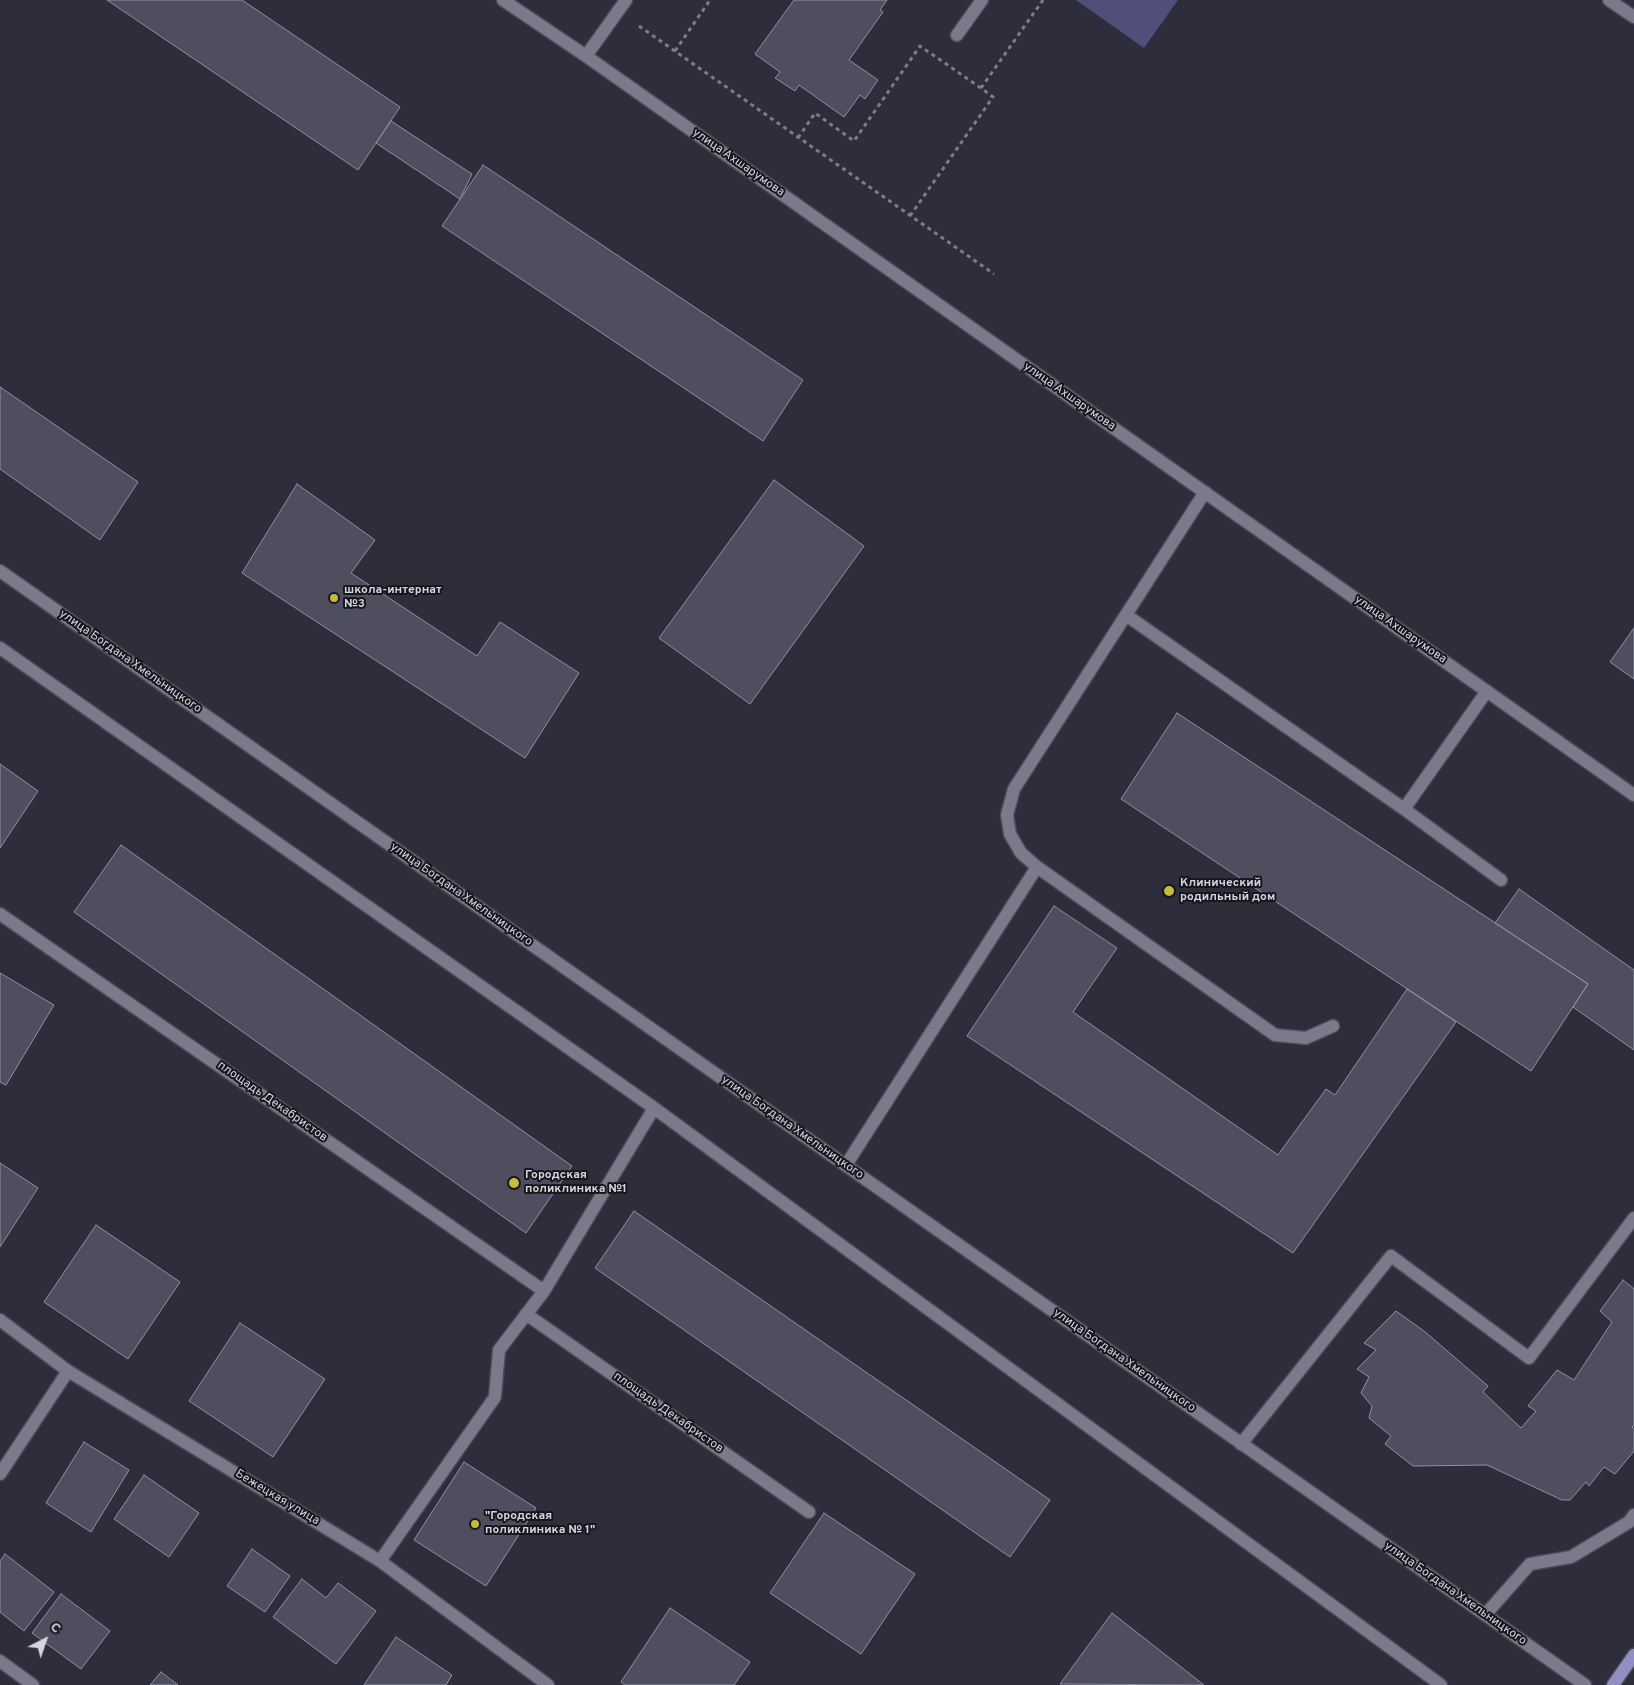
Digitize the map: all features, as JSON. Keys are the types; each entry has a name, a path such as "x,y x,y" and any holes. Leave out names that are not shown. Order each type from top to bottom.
{"main road":[{"path":"1613,1685 1634,1655"}],"street":[{"name":"улица Ахшарумова","path":"503,0 586,56 1634,795"},
{"path":"586,56 626,0"},
{"path":"957,35 982,0"},
{"path":"1610,0 1634,17"},
{"path":"1205,492 1014,789 1007,815 1010,834 1021,853 1037,867 1275,1035 1306,1038 1333,1026"},
{"name":"улица Богдана Хмельницкого","path":"0,571 1585,1685"},
{"path":"1126,615 1404,809 1501,880"},
{"path":"0,648 654,1108 1442,1685"},
{"path":"1404,809 1487,691"},
{"path":"846,1165 1037,867"},
{"name":"площадь Декабристов","path":"0,914 544,1290"},
{"path":"380,1561 495,1397 500,1350 544,1290 654,1108"},
{"path":"1241,1444 1391,1256 1529,1358 1634,1218"},
{"name":"площадь Декабристов","path":"526,1314 809,1512"},
{"name":"Бежецкая улица","path":"0,1320 68,1370 380,1561 548,1685"},
{"path":"0,1474 68,1370"},
{"path":"1486,1615 1530,1564 1571,1557 1629,1522 1634,1516"},
{"path":"0,1661 33,1685"}],"path":[{"path":"674,51 710,0"},
{"path":"981,88 1043,0"},
{"path":"618,11 994,274"},
{"path":"798,138 815,113 854,141 920,46 981,88 993,97 910,216"}],"shaded area":[{"path":"1076,0 1178,0 1144,48"}],"building":[{"path":"107,0 242,0 400,107 358,170"},
{"path":"794,0 887,0 880,10 883,12 849,60 878,80 865,99 860,95 844,117 799,85 795,91 775,78 780,72 755,54"},
{"path":"391,121 472,174 460,199 376,143"},
{"path":"483,165 803,380 763,441 442,226"},
{"path":"0,387 138,482 100,540 0,469"},
{"path":"774,480 864,546 750,704 659,638"},
{"name":"школа-интернат №3","path":"297,484 375,540 351,573 477,656 500,622 579,673 525,758 242,573"},
{"path":"1634,628 1634,679 1610,662"},
{"path":"1177,713 1588,984 1531,1071 1121,799"},
{"path":"0,764 38,791 0,848"},
{"path":"121,845 572,1166 526,1233 74,912"},
{"path":"1519,889 1634,970 1634,1050 1573,1007 1588,984 1495,923"},
{"path":"1054,906 1117,948 1073,1012 1278,1155 1326,1089 1335,1095 1407,989 1456,1022 1293,1253 967,1036"},
{"path":"0,973 54,1005 6,1085 0,1082"},
{"path":"0,1163 38,1188 0,1247"},
{"path":"634,1211 1050,1500 1010,1557 595,1268"},
{"path":"96,1225 180,1282 128,1359 44,1302"},
{"path":"1623,1280 1634,1289 1634,1425 1632,1427 1634,1429 1634,1451 1615,1474 1604,1467 1589,1486 1586,1482 1570,1500 1562,1500 1487,1465 1413,1466 1385,1444 1391,1436 1369,1418 1372,1406 1361,1393 1369,1377 1357,1369 1376,1350 1364,1343 1396,1311 1424,1331 1488,1386 1483,1392 1521,1428 1536,1411 1528,1406 1557,1370 1574,1380 1612,1322 1600,1311"},
{"path":"240,1323 325,1379 273,1457 189,1401"},
{"path":"84,1442 129,1470 91,1532 46,1503"},
{"name":"\"Городская поликлиника № 1\"","path":"464,1462 536,1508 486,1586 414,1540"},
{"path":"144,1475 199,1513 169,1557 114,1519"},
{"path":"824,1513 915,1574 861,1654 770,1593"},
{"path":"252,1549 290,1576 265,1612 227,1586"},
{"path":"5,1554 54,1592 24,1631 0,1612 0,1561"},
{"path":"302,1579 326,1598 338,1583 376,1611 336,1664 273,1617"},
{"path":"61,1594 110,1631 81,1669 32,1633"},
{"path":"670,1608 750,1662 734,1685 625,1685 621,1682"},
{"path":"1112,1613 1204,1685 1060,1684"},
{"path":"396,1637 452,1675 446,1685 364,1685"},
{"path":"161,1672 178,1685 150,1685"}],"place":[{"name":"школа-интернат №3","path":"334,598"},
{"name":"Клинический родильный дом","path":"1169,891"},
{"name":"Городская поликлиника №1","path":"514,1183"},
{"name":"\"Городская поликлиника № 1\"","path":"475,1524"}]}
